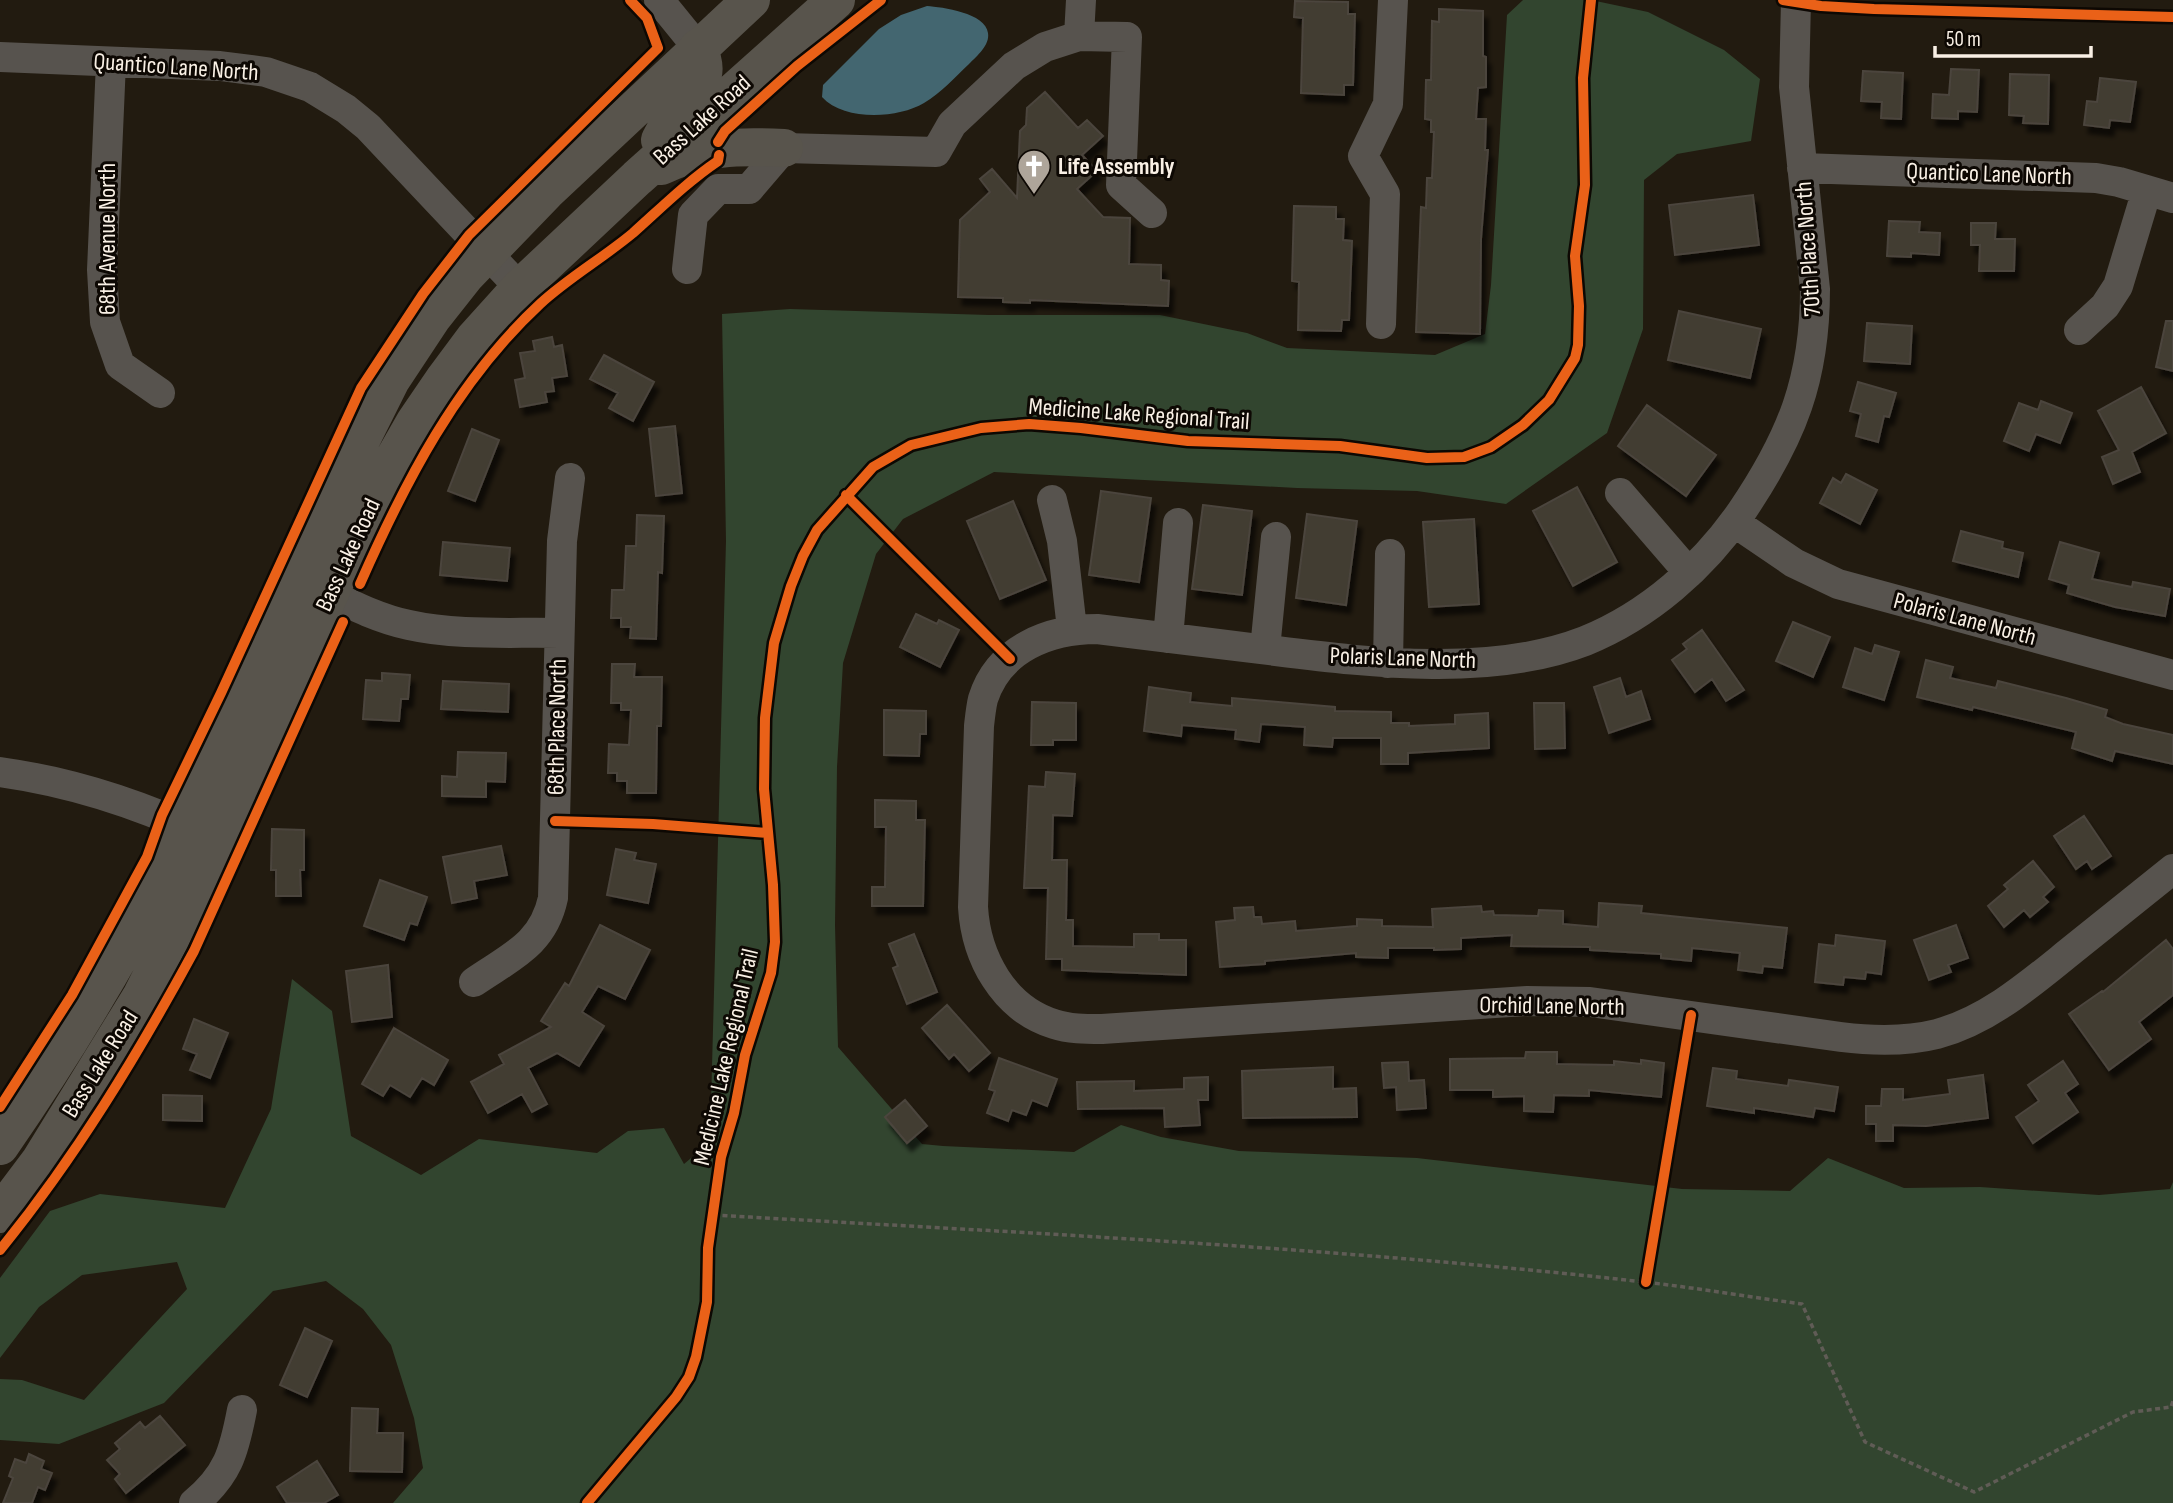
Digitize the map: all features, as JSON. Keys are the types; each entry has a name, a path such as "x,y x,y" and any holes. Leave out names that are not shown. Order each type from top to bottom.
{"main road":[{"name":"Bass Lake Road","path":"314,587 351,460 391,380 432,318 466,275 546,192 751,0"},
{"name":"Bass Lake Road","path":"0,1214 40,1161 112,1048 171,941 201,834 314,587 415,422 474,339 520,288 637,177 836,0"},
{"path":"637,177 682,103 698,86 704,74 705,62 698,48"},
{"path":"637,177 684,155 719,148 784,148"},
{"name":"Bass Lake Road","path":"0,1146 50,1074 123,951 201,834"}],"street":[{"path":"659,0 698,48"},
{"path":"1079,36 1081,0"},
{"path":"1381,324 1385,194 1363,156 1388,104 1392,0"},
{"name":"70th Place North","path":"1734,522 1759,486 1793,422 1804,388 1815,323 1815,289 1794,87 1796,0"},
{"path":"687,269 693,215 718,189 749,190 784,148 936,152 953,124 1014,66 1045,47 1079,36 1127,37 1121,185 1152,213"},
{"name":"Quantico Lane North","path":"0,57 220,66 266,72 310,87 346,109 368,127 520,288"},
{"name":"68th Avenue North","path":"111,62 102,270 105,322 120,365 160,393"},
{"name":"Quantico Lane North","path":"1802,168 2096,178 2160,194"},
{"path":"2079,330 2105,306 2118,286 2160,194"},
{"name":"68th Place North","path":"474,982 528,945 542,930 549,917 553,898 559,633 564,514 570,478"},
{"path":"1620,494 1689,573"},
{"path":"1052,500 1062,541 1072,629"},
{"name":"Polaris Lane North","path":"1011,998 983,957 975,930 979,726 984,698 996,675 1021,648 1041,637 1072,629 1097,629 1388,663 1434,664 1493,660 1553,650 1584,641 1637,613 1689,573 1734,522 1794,563 1838,584 2173,675"},
{"path":"1168,638 1178,523"},
{"path":"1265,649 1276,537"},
{"path":"1388,663 1390,554"},
{"path":"314,587 388,620 410,625 465,631 559,633"},
{"path":"0,772 110,795 201,834"},
{"name":"Orchid Lane North","path":"1011,998 1033,1016 1053,1024 1080,1028 1102,1029 1489,1003 1590,1002 1874,1041 1910,1039 1937,1034 1966,1024 1995,1008 2041,975 2173,870"},
{"path":"194,1503 213,1487 225,1469 235,1447 242,1410"}],"path":[{"path":"713,1214 1422,1260 1646,1282 1802,1304 1865,1442 1974,1492 2133,1412 2171,1407 2173,1401"},
{"path":"1646,1282 1649,1270"}],"green space":[{"path":"1523,0 1591,0 1648,12 1724,50 1760,79 1751,141 1677,154 1644,180 1643,329 1607,433 1506,504 1417,491 1297,488 994,472 903,519 876,554 843,663 837,767 835,925 838,1047 922,1144 1074,1152 1121,1125 1161,1137 1239,1151 1417,1158 1682,1189 1790,1191 1828,1158 1904,1188 1980,1187 2099,1195 2170,1189 2173,1182 2173,1503 393,1503 423,1468 414,1418 391,1345 363,1309 326,1281 273,1291 164,1403 59,1444 0,1440 0,1379 22,1380 84,1400 187,1289 177,1262 82,1275 39,1307 0,1358 0,1278 50,1211 100,1194 225,1208 271,1109 292,979 332,1011 351,1136 421,1175 479,1139 597,1153 628,1131 664,1128 684,1164 710,1142 726,541 722,314 790,309 989,315 1160,315 1247,333 1287,348 1435,355 1485,334 1491,285 1507,15"}],"water":[{"path":"927,6 972,16 980,20 988,33 982,50 942,90 913,108 871,115 843,110 822,97 823,85 879,29 901,15"}],"building":[{"path":"1295,1 1348,2 1348,14 1355,14 1353,85 1344,85 1344,95 1301,93 1303,18 1294,17"},
{"path":"1439,9 1483,11 1486,87 1478,88 1476,119 1486,119 1485,150 1488,150 1481,239 1480,334 1416,332 1421,207 1426,208 1427,178 1432,178 1434,132 1431,132 1431,120 1425,119 1426,80 1431,80 1432,21 1439,22"},
{"path":"1951,69 1979,70 1977,112 1958,111 1958,119 1932,118 1933,94 1949,95"},
{"path":"1863,71 1903,73 1901,119 1881,118 1882,102 1861,101"},
{"path":"2010,74 2049,75 2048,124 2023,123 2024,116 2009,115"},
{"path":"2100,78 2136,82 2130,122 2110,120 2109,128 2084,125 2087,101 2097,102"},
{"name":"Life Assembly","path":"1045,92 1078,128 1087,120 1103,136 1082,155 1097,171 1077,189 1103,217 1130,218 1129,264 1161,265 1161,280 1169,281 1168,306 1030,300 1030,303 1003,302 1003,298 958,297 960,220 990,192 980,179 992,169 1017,198 1020,131 1026,125 1027,108"},
{"path":"1753,195 1759,245 1675,255 1669,205"},
{"path":"1294,206 1336,207 1336,219 1344,219 1343,240 1352,241 1349,320 1342,320 1341,331 1298,330 1299,282 1292,281"},
{"path":"1889,221 1920,222 1919,232 1940,233 1939,255 1911,253 1911,257 1887,256"},
{"path":"1971,223 1996,223 1995,239 2015,239 2014,271 1979,271 1980,245 1971,245"},
{"path":"1679,311 1761,329 1750,378 1668,360"},
{"path":"2166,321 2173,321 2173,371 2156,367"},
{"path":"1867,323 1912,326 1910,364 1864,361"},
{"path":"552,337 554,347 562,345 567,376 552,378 554,391 545,392 547,402 520,407 515,380 525,378 520,353 535,351 533,341"},
{"path":"604,355 654,382 633,421 609,408 618,393 590,379"},
{"path":"1858,382 1896,393 1889,417 1884,416 1878,442 1856,436 1861,414 1850,411"},
{"path":"2141,387 2166,433 2132,452 2140,472 2113,484 2102,457 2119,450 2098,411"},
{"path":"2041,401 2072,413 2060,443 2036,434 2029,451 2004,441 2019,403 2038,410"},
{"path":"1647,405 1716,455 1686,496 1618,446"},
{"path":"675,426 682,493 656,496 649,429"},
{"path":"472,429 499,440 475,501 448,491"},
{"path":"1846,474 1877,490 1860,524 1820,503 1833,478 1841,483"},
{"path":"1577,487 1617,562 1573,586 1533,511"},
{"path":"1101,491 1151,498 1139,582 1089,575"},
{"path":"1013,501 1046,580 1000,599 967,521"},
{"path":"1203,505 1252,511 1242,595 1192,589"},
{"path":"1307,514 1357,521 1346,605 1296,598"},
{"path":"637,515 664,516 662,573 658,572 656,639 630,638 631,627 621,627 621,618 611,618 612,590 624,590 626,546 636,546"},
{"path":"1474,519 1479,604 1429,607 1423,522"},
{"path":"1961,531 2003,542 2002,548 2023,553 2018,577 1953,561"},
{"path":"443,542 510,548 507,581 440,575"},
{"path":"2060,542 2099,553 2092,579 2132,587 2133,582 2170,589 2165,616 2115,607 2067,593 2069,585 2049,579"},
{"path":"916,614 937,624 939,620 959,630 940,667 900,647"},
{"path":"1793,622 1830,637 1813,677 1776,661"},
{"path":"1702,630 1744,690 1726,701 1712,679 1695,692 1672,660 1687,649 1683,644"},
{"path":"1875,645 1899,652 1884,700 1843,687 1855,648 1872,654"},
{"path":"1926,660 1953,667 1950,678 1996,688 1998,681 2066,698 2107,710 2105,717 2123,724 2173,735 2173,764 2115,751 2112,761 2072,748 2076,732 1973,707 1972,710 1917,697"},
{"path":"612,664 635,664 634,677 662,677 661,726 657,726 656,793 627,793 627,781 617,781 617,773 608,773 609,744 629,745 631,710 621,710 621,703 611,703"},
{"path":"382,673 410,675 408,699 401,699 399,721 363,719 366,680 382,681"},
{"path":"1620,678 1626,697 1641,691 1650,719 1609,733 1594,687"},
{"path":"443,681 509,684 508,712 441,709"},
{"path":"1149,687 1191,693 1190,702 1232,706 1232,698 1335,707 1335,711 1391,712 1391,723 1409,723 1409,726 1455,724 1455,715 1488,713 1489,748 1408,753 1408,764 1381,764 1381,738 1333,738 1332,747 1304,745 1305,727 1261,724 1259,742 1235,739 1236,730 1182,725 1181,736 1144,731"},
{"path":"1032,702 1076,703 1076,740 1053,740 1053,745 1031,745"},
{"path":"1534,703 1564,703 1565,748 1535,749"},
{"path":"884,710 926,711 926,734 920,734 919,756 884,755"},
{"path":"458,752 506,753 505,782 486,781 486,797 442,796 442,776 457,777"},
{"path":"1046,772 1075,774 1072,816 1053,815 1052,860 1067,860 1066,920 1073,920 1073,946 1134,947 1134,934 1159,934 1159,940 1186,940 1186,975 1062,970 1062,959 1046,959 1048,888 1024,888 1029,786 1045,787"},
{"path":"875,800 916,801 916,820 925,820 923,906 872,906 872,887 885,887 886,827 875,827"},
{"path":"2084,816 2111,856 2092,869 2087,861 2076,869 2054,836"},
{"path":"272,829 304,830 304,870 300,870 301,896 276,896 276,870 271,870"},
{"path":"501,846 507,875 474,881 477,898 452,903 443,857"},
{"path":"616,849 636,853 634,860 656,864 648,903 607,895"},
{"path":"2033,861 2054,887 2043,897 2048,902 2030,917 2024,910 2004,927 1988,906 2008,889 2004,885"},
{"path":"380,880 427,897 417,925 410,923 404,940 364,926"},
{"path":"1599,903 1642,906 1641,913 1787,928 1782,968 1763,966 1762,973 1738,970 1740,953 1692,948 1691,961 1661,958 1661,954 1590,950 1590,947 1511,946 1512,935 1461,938 1461,949 1388,948 1388,958 1356,957 1356,953 1220,967 1216,922 1235,920 1234,908 1253,907 1254,917 1261,917 1262,924 1295,921 1296,931 1357,926 1357,919 1382,920 1382,926 1433,927 1432,909 1481,906 1482,912 1493,911 1494,915 1538,916 1539,910 1563,911 1563,924 1598,927"},
{"path":"600,925 650,950 625,999 598,986 582,1012 604,1026 579,1066 557,1053 528,1068 547,1104 532,1112 522,1094 488,1113 471,1082 504,1064 499,1055 551,1027 541,1021 565,983 569,986"},
{"path":"1956,925 1968,958 1948,965 1951,972 1929,980 1914,940"},
{"path":"914,934 937,992 907,1004 893,968 898,966 889,944"},
{"path":"1836,935 1885,941 1881,974 1866,972 1865,979 1844,977 1843,985 1815,982 1819,944 1835,946"},
{"path":"2166,940 2173,949 2173,995 2139,1022 2151,1039 2109,1070 2069,1014 2103,992"},
{"path":"388,965 392,1017 352,1022 346,971"},
{"path":"947,1005 990,1053 969,1071 954,1054 949,1059 922,1028"},
{"path":"194,1019 228,1033 210,1078 190,1070 197,1054 183,1049"},
{"path":"394,1028 448,1060 434,1085 422,1078 410,1097 390,1085 383,1096 362,1084"},
{"path":"1526,1052 1557,1052 1557,1064 1614,1065 1614,1061 1641,1064 1641,1060 1664,1063 1661,1097 1589,1090 1589,1096 1554,1095 1553,1112 1524,1111 1524,1096 1493,1097 1493,1090 1450,1090 1450,1059 1525,1058"},
{"path":"999,1058 1057,1079 1047,1106 1032,1100 1026,1115 1012,1110 1008,1121 987,1113 995,1091 989,1089"},
{"path":"2063,1061 2078,1084 2065,1093 2078,1112 2033,1143 2016,1117 2039,1101 2028,1085"},
{"path":"1408,1062 1409,1081 1424,1080 1426,1108 1397,1110 1396,1087 1384,1088 1382,1063"},
{"path":"1333,1067 1333,1089 1356,1088 1357,1117 1243,1118 1242,1071"},
{"path":"1713,1068 1737,1071 1736,1079 1788,1086 1789,1080 1838,1087 1834,1111 1815,1108 1813,1117 1754,1108 1754,1113 1707,1106"},
{"path":"1983,1075 1988,1118 1926,1126 1893,1125 1893,1141 1876,1141 1876,1124 1866,1124 1866,1106 1881,1106 1882,1089 1903,1089 1903,1100 1950,1094 1948,1080"},
{"path":"1208,1077 1208,1100 1198,1100 1200,1125 1165,1127 1164,1108 1078,1109 1077,1082 1134,1081 1134,1091 1184,1089 1184,1078"},
{"path":"163,1095 202,1096 202,1121 163,1120"},
{"path":"905,1100 927,1126 907,1143 885,1117"},
{"path":"305,1328 332,1341 307,1397 280,1385"},
{"path":"352,1408 378,1409 377,1433 403,1433 402,1472 350,1471"},
{"path":"160,1416 185,1445 126,1493 115,1479 120,1474 107,1460 120,1449 115,1443 140,1422 145,1428"},
{"path":"29,1454 44,1461 41,1469 52,1473 45,1490 38,1487 32,1503 3,1503 13,1478 9,1476 15,1459 26,1463"},
{"path":"317,1461 338,1495 324,1503 287,1503 277,1487"}],"cycle path":[{"path":"0,1107 72,995 147,857 162,815 361,388 423,294 469,235 658,48 647,18 630,0"},
{"path":"718,142 725,131 797,66 881,0"},
{"name":"Medicine Lake Regional Trail","path":"587,1503 676,1397 689,1377 696,1357 707,1302 708,1248 721,1157 734,1113 745,1055 771,973 775,942 764,789 765,718 774,643 791,586 817,530 873,467 911,445 981,428 1029,424 1188,441 1340,446 1427,458 1464,457 1491,447 1523,425 1549,400 1575,358 1578,345 1579,306 1575,256 1585,185 1583,78 1591,0"},
{"path":"1783,0 1821,6 1874,9 2173,17"},
{"path":"360,584 415,471 458,400 483,366 540,304 633,233 685,186 718,161 719,155"},
{"path":"846,495 1010,659"},
{"path":"0,1250 54,1179 104,1105 194,951 343,622"},
{"path":"555,821 653,824 768,833"},
{"path":"1646,1282 1691,1015"}],"place":[{"name":"Life Assembly","path":"1034,196"}]}
